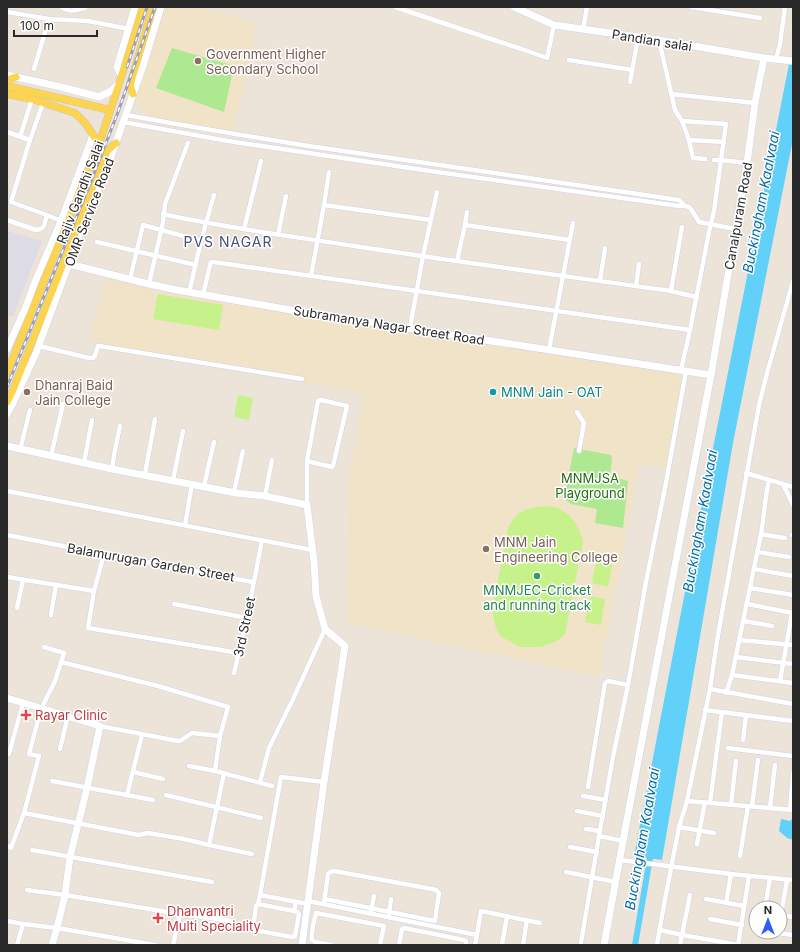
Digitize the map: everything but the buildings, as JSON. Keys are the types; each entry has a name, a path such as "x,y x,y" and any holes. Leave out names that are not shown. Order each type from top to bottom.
{"main road":[{"name":"Rajiv Gandhi Salai","path":"7,373 99,144 143,7"},
{"path":"133,94 130,85 154,7"},
{"path":"7,80 16,77"},
{"path":"7,86 110,110"},
{"path":"7,94 75,113 86,124 99,144"},
{"name":"Rajiv Gandhi Salai","path":"7,402 66,263 107,150 116,143"}],"street":[{"path":"61,7 66,10 79,10 86,7"},
{"path":"122,75 118,67 135,7"},
{"name":"OMR Service Road","path":"7,414 39,346 66,263 109,162 143,66 161,7"},
{"path":"396,7 546,58 554,25"},
{"path":"583,30 587,7"},
{"path":"691,7 760,18"},
{"path":"776,59 780,44 785,7"},
{"name":"Pandian salai","path":"518,8 554,25 659,40 764,58 793,61"},
{"path":"7,12 49,19 88,21 129,29"},
{"path":"34,69 49,19"},
{"path":"630,82 638,38"},
{"path":"659,40 675,110 682,121 689,140 693,158 705,159"},
{"name":"Canalpuram Road","path":"604,945 711,375 747,164 755,103 764,58"},
{"path":"569,60 632,70"},
{"path":"7,75 99,97 111,91 119,84"},
{"path":"671,94 755,103"},
{"path":"20,137 32,100"},
{"path":"43,103 9,201 61,221"},
{"path":"124,118 679,200 685,206"},
{"path":"124,118 235,142 437,172 685,206 691,209 699,222 736,229"},
{"path":"581,943 613,757 665,488 683,371 696,297 714,211 724,142 726,124 682,121"},
{"path":"7,132 30,140"},
{"path":"7,349 25,310 35,282 61,221 93,135"},
{"path":"689,140 724,142"},
{"path":"149,284 165,204 188,143"},
{"path":"714,160 747,164"},
{"path":"244,230 261,161"},
{"path":"311,276 329,172"},
{"path":"410,328 423,256 437,192"},
{"path":"189,292 214,195"},
{"path":"278,234 286,196"},
{"path":"324,205 431,220"},
{"path":"457,261 467,212"},
{"path":"163,214 244,230 671,291 696,297"},
{"path":"7,220 36,230 41,229 44,226 47,215"},
{"path":"549,350 573,223"},
{"path":"130,280 143,225 201,241"},
{"path":"465,225 570,240"},
{"path":"671,291 682,227"},
{"path":"97,242 196,265"},
{"path":"600,281 605,248"},
{"path":"203,295 210,265 211,262 213,262 690,330"},
{"name":"Subramanya Nagar Street Road","path":"66,263 130,280 203,295 711,375"},
{"path":"636,286 639,264"},
{"path":"657,945 679,827 687,801 710,689 717,641 759,405 793,281"},
{"path":"39,346 89,358 94,358 99,346 302,379"},
{"path":"260,782 269,748 294,698 324,629 316,596 308,505 307,461 318,401 321,400 347,406 333,466 307,461"},
{"path":"51,456 63,404"},
{"path":"20,450 30,410"},
{"path":"577,412 584,423 579,451"},
{"path":"145,474 155,419"},
{"path":"84,463 92,420"},
{"path":"112,469 120,426"},
{"path":"173,480 184,431"},
{"path":"204,486 214,442"},
{"path":"7,446 112,469 308,505"},
{"path":"234,492 243,451"},
{"path":"265,496 272,460"},
{"path":"746,473 793,487"},
{"path":"726,693 732,675 744,621 761,534 769,480"},
{"path":"184,525 192,484"},
{"path":"783,484 793,506"},
{"path":"7,491 312,550"},
{"path":"761,534 785,538"},
{"name":"Balamurugan Garden Street","path":"7,535 253,582 262,540"},
{"path":"757,552 789,557"},
{"path":"104,554 94,591 88,628 239,653"},
{"path":"754,569 793,576"},
{"path":"7,577 94,591"},
{"path":"17,608 23,580"},
{"name":"3rd Street","path":"234,673 247,618 253,582"},
{"path":"51,615 56,585"},
{"path":"750,588 793,595"},
{"path":"174,604 247,618"},
{"path":"747,604 793,613 780,681"},
{"path":"744,621 772,626"},
{"path":"302,945 324,782 345,646 324,629"},
{"path":"740,640 793,645"},
{"path":"7,846 10,848 24,813 39,756 29,754 41,709 55,681 64,653 44,647"},
{"path":"736,657 793,664"},
{"path":"61,662 158,686 228,707 220,736 215,771"},
{"path":"732,675 793,683"},
{"path":"588,787 605,683 608,681 628,685"},
{"path":"710,689 793,704"},
{"path":"7,698 100,726 142,735 178,741 192,733 220,736"},
{"path":"9,754 23,703"},
{"path":"705,710 793,721"},
{"path":"698,844 707,803 722,712"},
{"path":"743,740 746,715"},
{"path":"60,749 68,716"},
{"path":"52,945 65,894 70,857 100,726"},
{"path":"127,795 142,735"},
{"path":"728,748 793,756"},
{"path":"740,856 758,760"},
{"path":"731,805 736,761"},
{"path":"770,808 775,764"},
{"path":"189,766 224,773 272,786"},
{"path":"133,772 163,779"},
{"path":"209,845 224,773"},
{"path":"687,801 791,810 793,774"},
{"path":"258,904 297,912 299,914 295,936 292,937 262,932 253,929 256,906 260,895 281,777 324,782"},
{"path":"52,781 153,800"},
{"path":"166,795 261,818"},
{"path":"583,796 606,800"},
{"path":"578,811 603,816"},
{"path":"24,813 139,835 148,833 184,839 252,854"},
{"path":"679,827 714,833"},
{"path":"586,829 623,841"},
{"path":"570,847 597,852"},
{"path":"32,850 212,882"},
{"path":"620,860 730,874 793,880"},
{"path":"324,901 328,874 334,871 432,889 439,892 433,926"},
{"path":"566,872 616,882"},
{"path":"726,903 730,874"},
{"path":"660,930 724,944 739,945 749,876"},
{"path":"766,900 770,878"},
{"path":"783,900 787,880"},
{"path":"27,890 65,894 180,914 232,921"},
{"path":"260,895 296,902 324,901 388,915 408,921 477,935"},
{"path":"680,945 690,895"},
{"path":"371,911 374,896"},
{"path":"380,945 391,899"},
{"path":"706,899 744,906"},
{"path":"294,911 296,902"},
{"path":"318,902 312,940 331,945"},
{"path":"475,945 481,911 540,923"},
{"path":"316,913 384,926"},
{"path":"173,945 180,914"},
{"path":"388,915 434,920"},
{"path":"502,945 507,916"},
{"path":"710,919 742,925"},
{"path":"523,945 527,920"},
{"path":"7,921 57,928 133,943 155,945"},
{"path":"407,928 408,921"},
{"path":"17,945 23,924"},
{"path":"399,945 402,929 404,928 464,940"},
{"path":"466,933 464,940 466,941 466,945"},
{"path":"703,945 704,939"}],"shaded area":[{"name":"Government Higher Secondary School","path":"165,7 198,7 257,23 234,133 148,115 135,99"},
{"path":"7,231 42,241 13,317 7,315"},
{"name":"MNM Jain Engineering College","path":"107,278 166,293 684,373 667,469 640,464 599,677 346,623 349,476 364,394 89,340"}],"green space":[{"path":"172,48 234,66 224,112 156,88"},
{"path":"158,294 223,305 219,330 153,319"},
{"path":"238,395 253,398 249,420 234,417"},
{"name":"MNMJSA Playground","path":"574,448 611,455 610,476 628,481 623,528 595,523 597,509 571,504 566,500 565,494"},
{"name":"MNMJEC-Cricket and running track","path":"535,507 555,507 565,513 573,520 583,541 565,634 557,641 541,647 520,647 500,636 495,625 492,611 508,528 518,514"},
{"path":"597,557 613,560 608,587 592,583"},
{"path":"590,596 605,599 601,625 585,622"}],"water":[{"path":"789,64 793,65 793,139 733,443 662,860 634,856 701,509"},
{"path":"793,818 793,840 787,838 779,831 781,819 790,821"}],"waterway":[{"name":"Buckingham Kaalvaai","path":"635,945 651,852"}],"railway":[{"path":"127,67 147,7"},
{"path":"7,387 90,184 118,112 155,7"}],"place":[{"name":"Government Higher Secondary School","path":"198,61"},
{"name":"Dhanraj Baid Jain College","path":"27,392"},
{"name":"MNM Jain - OAT","path":"493,392"},
{"name":"MNM Jain Engineering College","path":"486,549"},
{"name":"MNMJEC-Cricket and running track","path":"537,576"},
{"name":"Rayar Clinic","path":"26,715"},
{"name":"Dhanvantri Multi Speciality","path":"158,918"}],"district":[{"name":"PVS NAGAR","path":"228,242"}]}
